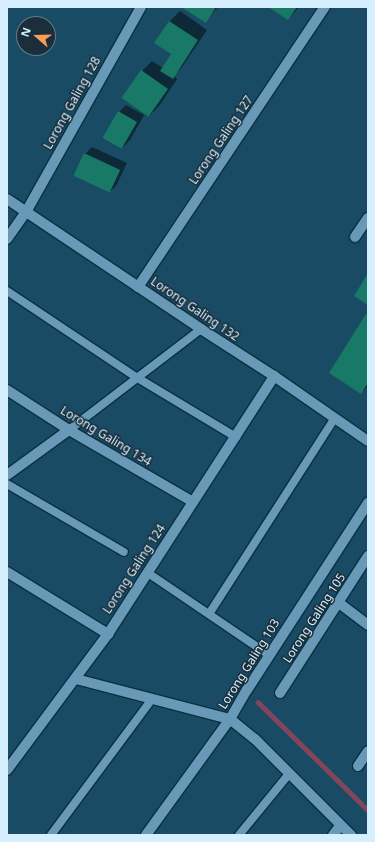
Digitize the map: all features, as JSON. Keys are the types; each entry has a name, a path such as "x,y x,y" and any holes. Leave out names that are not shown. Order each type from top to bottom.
{"street":[{"name":"Lorong Galing 128","path":"7,239 26,212 141,7"},
{"name":"Lorong Galing 127","path":"138,287 325,7"},
{"name":"Lorong Galing 132","path":"7,199 274,376 368,441"},
{"path":"355,237 368,218"},
{"name":"Lorong Galing 124","path":"7,770 108,634 274,376"},
{"name":"Lorong Galing 134","path":"7,390 69,430 193,502"},
{"path":"7,475 69,430"},
{"name":"Lorong Galing 103","path":"146,835 230,719 269,655 368,503"},
{"name":"Lorong Galing 105","path":"280,693 339,604 368,556"},
{"path":"7,572 108,634"},
{"path":"339,604 368,625"},
{"path":"76,679 230,719 255,739 340,826 351,835"},
{"path":"358,766 368,751"},
{"path":"333,835 340,826"}],"lane":[{"path":"7,291 136,377 236,437"},
{"path":"69,430 136,377 201,329"},
{"path":"209,614 335,418"},
{"path":"7,484 124,552"},
{"path":"148,574 269,655"},
{"path":"51,835 152,698"},
{"path":"240,835 290,774"}],"building":[{"path":"181,7 216,7 206,23"},
{"path":"268,7 297,7 288,20"},
{"path":"169,21 198,40 173,79 160,71 171,54 154,43"},
{"path":"141,70 168,89 149,117 121,98"},
{"path":"118,111 137,122 122,149 103,138"},
{"path":"84,153 120,170 110,193 73,176"},
{"path":"368,273 368,305 354,296"},
{"path":"366,314 368,316 368,383 361,394 329,373"}],"waterway":[{"path":"258,702 368,810"}]}
